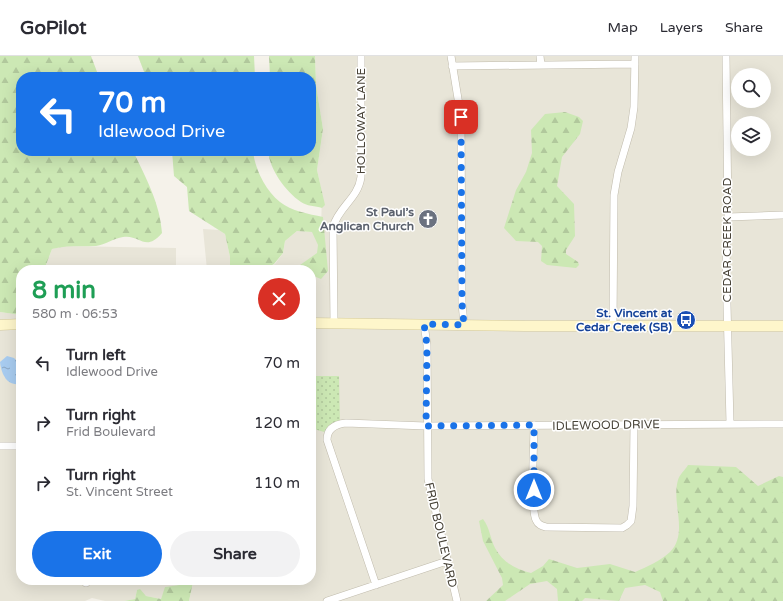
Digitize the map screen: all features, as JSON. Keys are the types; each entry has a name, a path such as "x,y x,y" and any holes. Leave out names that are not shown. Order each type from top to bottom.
{"street":[{"name":"HOLLOWAY LANE","path":"334,322 333,227 340,213 358,191 361,177 361,56"},
{"path":"451,56 461,117 462,303 464,325"},
{"path":"540,56 541,65"},
{"path":"613,326 614,195 618,172 631,128 634,107 635,56"},
{"name":"CEDAR CREEK ROAD","path":"726,56 728,217 726,265 730,423"},
{"path":"452,66 635,64"},
{"path":"728,217 783,215"},
{"path":"316,323 525,326 783,326"},
{"path":"0,325 16,324"},
{"name":"FRID BOULEVARD","path":"424,324 427,345 426,426 429,489 457,601"},
{"name":"IDLEWOOD DRIVE","path":"376,585 328,445 327,435 331,428 341,424 426,426 730,423 783,424"},
{"path":"534,425 534,505 536,520 540,525 546,527 622,528 631,521 633,506 634,424"},
{"path":"0,446 16,446"},
{"path":"327,601 447,561"}],"shaded area":[{"path":"315,56 783,56 783,601 189,601 192,585 316,585 316,265 273,265 283,253 285,241 297,231 312,232 321,230 322,193 317,170 323,129 316,85"},
{"path":"203,229 219,230 225,234 230,257 230,265 207,265"},
{"path":"64,246 176,248 176,265 46,265 52,249"},
{"path":"0,312 16,314 16,585 179,585 166,587 161,599 146,596 137,590 135,599 124,601 105,601 92,598 85,601 0,601"}],"green space":[{"path":"0,56 91,56 97,72 16,72 16,156 135,156 155,201 161,222 162,233 151,242 123,237 96,246 52,249 46,265 16,265 16,314 0,312"},
{"path":"138,56 254,56 255,72 144,72"},
{"path":"269,56 315,56 316,72 270,72"},
{"path":"316,85 323,129 317,170 325,205 322,208 306,204 301,202 289,192 279,180 269,156 316,156"},
{"path":"565,112 579,117 583,121 580,134 562,157 557,186 574,204 575,236 566,250 566,254 578,262 579,265 576,268 547,265 541,261 542,246 538,242 516,241 504,228 516,190 526,172 532,153 531,130 545,114"},
{"path":"172,156 254,156 258,172 265,185 280,202 289,208 300,212 323,217 328,271 321,279 316,277 316,265 300,265 317,253 318,245 312,232 297,231 285,241 283,253 272,265 230,265 230,257 225,234 189,211 187,187 174,176"},
{"path":"316,376 339,376 340,422 330,425 324,432 316,430"},
{"path":"688,465 736,467 758,486 779,476 783,477 783,601 663,601 660,592 645,585 625,588 619,601 585,598 582,601 558,601 557,589 547,581 530,584 505,601 486,601 503,585 502,578 483,541 479,521 483,519 485,522 489,529 495,548 502,558 510,565 531,573 543,566 549,559 577,568 610,564 635,572 662,558 670,552 676,544 679,527 676,489 681,474"},
{"path":"192,585 189,601 124,601 135,599 137,590 140,589 146,596 161,599 165,587"}],"water":[{"path":"7,356 16,360 16,384 11,383 5,378 0,362"}],"place":[{"name":"St Paul’s Anglican Church","path":"428,219"},
{"name":"St. Vincent at Cedar Creek (SB)","path":"686,320"}],"route":[{"path":"461,117 462,303 464,325 424,324 427,345 426,426 534,425 534,490"}]}
